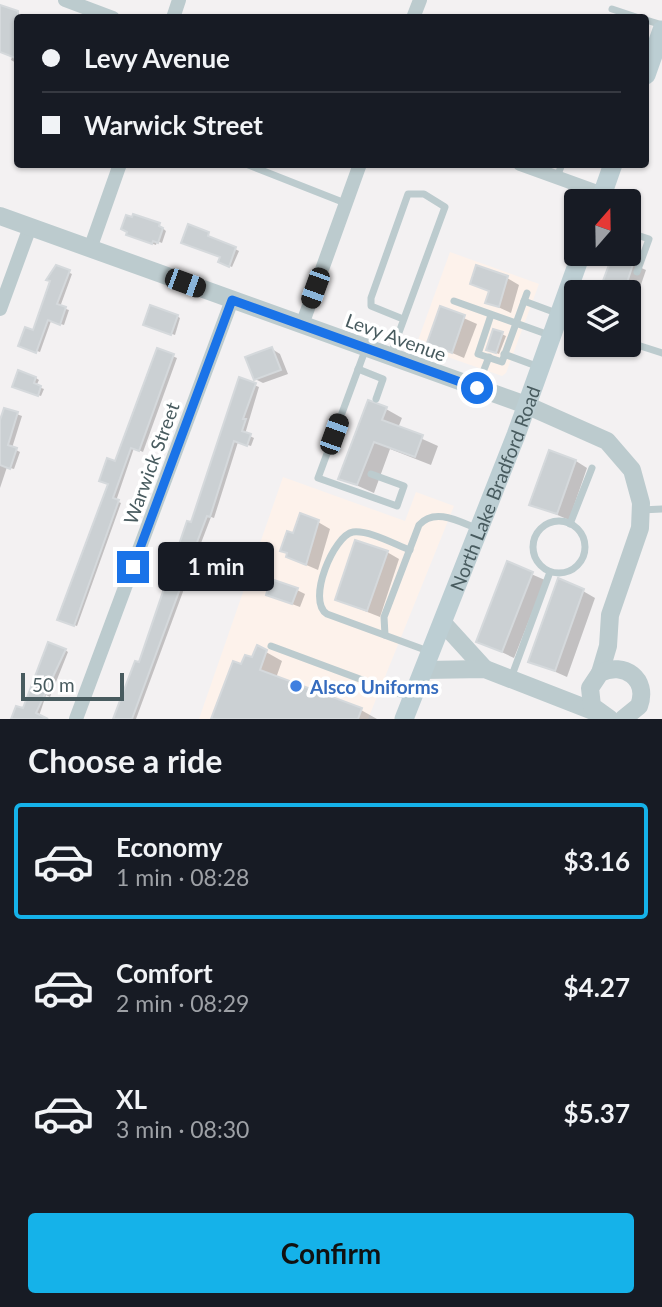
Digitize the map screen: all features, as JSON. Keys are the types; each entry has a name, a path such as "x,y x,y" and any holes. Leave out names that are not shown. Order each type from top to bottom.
{"main road":[{"path":"649,66 662,28"},
{"path":"604,189 612,168"},
{"name":"North Lake Bradford Road","path":"404,719 551,336 564,318"}],"street":[{"path":"65,0 105,10"},
{"path":"90,249 119,168"},
{"path":"302,325 359,168"},
{"path":"559,171 587,189"},
{"name":"Levy Avenue","path":"0,216 526,405 607,440 632,470 640,510 640,528 610,615 608,646 597,676"},
{"path":"0,309 30,227"},
{"name":"Warwick Street","path":"76,719 232,300"},
{"path":"443,623 485,669"},
{"path":"608,646 626,670 639,681 648,719"},
{"path":"428,661 485,669 556,694 604,716"},
{"path":"556,694 576,689 617,667 626,670"},
{"path":"597,676 590,697 604,716"},
{"path":"623,719 635,712 642,699"}],"lane":[{"path":"612,9 627,14"},
{"path":"256,168 346,203"},
{"path":"390,357 445,208 424,194 408,194 371,298 371,306 403,319"},
{"path":"641,236 649,239 641,261"},
{"path":"637,272 639,266"},
{"path":"491,315 478,354 502,362 527,293"},
{"path":"454,301 551,336"},
{"path":"524,301 564,318"},
{"path":"641,346 662,353"},
{"path":"366,348 318,478 397,506 404,486 371,474"},
{"path":"504,354 540,367"},
{"path":"477,388 489,357"},
{"path":"358,369 383,379 376,398"},
{"path":"570,524 592,468"},
{"path":"640,510 662,509"},
{"path":"386,635 384,617 425,519 439,516 479,529"},
{"path":"553,521 570,524 577,529 585,544 581,561 568,572 550,572 543,568 533,554 534,537 539,530 553,521"},
{"path":"410,550 360,532 349,532 339,541 318,589 321,611 386,635 428,661"},
{"path":"511,678 550,572"},
{"path":"271,646 413,699"}],"shaded area":[{"path":"450,252 539,284 506,373 502,376 416,346"},
{"path":"283,477 405,521 416,492 454,506 368,719 199,719"}],"building":[{"path":"0,5 18,11 18,14 14,14 14,57 0,52"},
{"path":"133,214 160,223 159,226 163,228 158,243 153,241 152,244 126,235 127,232 121,229 126,215 132,217"},
{"path":"188,224 209,232 208,236 236,247 229,267 218,262 220,257 181,243"},
{"path":"56,265 70,270 57,304 66,307 60,325 48,320 36,353 18,346 25,327 33,330 50,281 46,280"},
{"path":"476,265 508,276 499,307 485,303 489,291 470,284"},
{"path":"609,266 632,266 628,280 603,280"},
{"path":"150,305 178,315 171,335 143,325"},
{"path":"440,306 465,315 452,353 427,343"},
{"path":"493,329 503,332 496,353 486,350"},
{"path":"272,347 281,370 254,380 245,357"},
{"path":"157,348 174,354 139,451 131,448 113,498 119,500 74,626 57,620 108,484 99,481 107,458 115,461"},
{"path":"18,370 36,377 34,383 41,386 38,396 12,387"},
{"path":"239,377 256,383 243,419 246,419 242,431 251,434 247,446 234,441 210,517 207,516 190,561 194,562 184,590 180,589 132,719 113,719 135,661 139,662 187,521 191,522"},
{"path":"368,400 387,407 382,420 423,435 415,457 374,442 357,485 338,479"},
{"path":"4,408 18,412 8,445 17,448 10,469 0,465 0,420"},
{"path":"549,450 576,460 557,514 529,505"},
{"path":"300,513 319,520 306,565 286,557 287,553 280,551 287,531 293,533"},
{"path":"355,540 388,551 367,611 335,600"},
{"path":"507,561 533,572 502,652 476,642"},
{"path":"558,578 584,589 555,671 528,662"},
{"path":"271,579 298,588 292,604 266,595"},
{"path":"48,642 66,649 36,713 48,719 11,719 16,706 23,708"},
{"path":"257,645 267,650 260,670 362,708 358,719 211,719 233,661 241,664 245,655 252,657"}],"place":[{"name":"Alsco Uniforms","path":"296,686"}],"route":[{"path":"133,567 232,300 477,388"}]}
